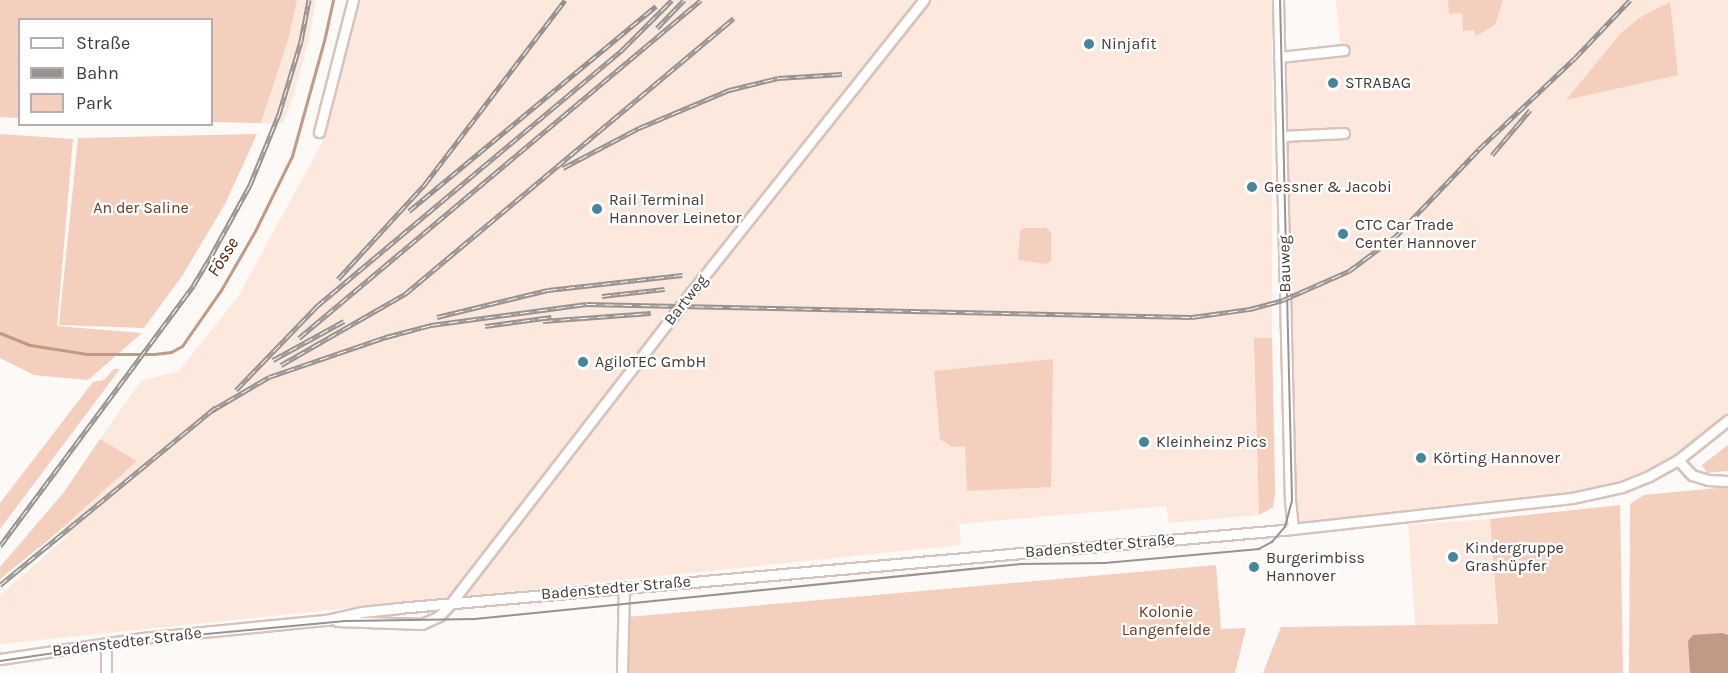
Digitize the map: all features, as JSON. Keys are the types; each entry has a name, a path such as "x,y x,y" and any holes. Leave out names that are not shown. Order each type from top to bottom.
{"street":[{"path":"319,132 353,0"},
{"name":"Bartweg","path":"451,603 688,296 924,0"},
{"name":"Bauweg","path":"1278,0 1290,500 1293,529"},
{"path":"1279,57 1344,50"},
{"path":"1282,136 1344,133"},
{"name":"Badenstedter Straße","path":"0,658 106,643 327,620 362,612 1293,529 1572,498 1622,487 1678,460 1728,420"},
{"path":"1678,460 1692,475 1708,480 1728,480"},
{"path":"622,673 624,587"},
{"name":"Badenstedter Straße","path":"327,620 422,624 439,616 451,603"},
{"path":"106,643 106,673"}],"shaded area":[{"path":"297,0 316,0 309,39 292,100 283,123 261,123 289,37"},
{"path":"347,0 1272,0 1272,338 1275,478 1273,507 1259,515 1169,523 1166,506 959,524 961,545 0,644 0,595 68,536 63,527 137,461 100,439 141,381 179,371 239,295 323,141 317,128"},
{"path":"1336,0 1728,0 1728,420 1649,476 1572,498 1293,529 1280,55 1341,49"},
{"name":"Kindergruppe Grashüpfer","path":"1490,519 1497,624 1416,629 1408,525"},
{"path":"1722,633 1728,635 1728,673 1690,673 1688,641 1693,635"}],"green space":[{"path":"0,0 297,0 289,37 261,123 213,122 213,18 18,18 18,118 0,117"},
{"path":"1448,0 1503,0 1495,25 1476,36 1474,30 1463,31 1462,13 1449,14"},
{"path":"1670,2 1678,75 1566,100 1622,32 1641,17"},
{"path":"0,134 73,139 57,326 142,333 88,380 34,375 0,358"},
{"name":"An der Saline","path":"257,134 225,204 182,276 144,328 59,325 78,138"},
{"path":"1024,228 1046,228 1051,232 1051,261 1046,264 1018,260 1020,231"},
{"path":"1254,338 1272,338 1275,494 1273,507 1259,515"},
{"path":"1053,359 1051,487 967,491 965,446 952,447 940,439 934,371"},
{"path":"114,369 120,369 0,529 0,503 93,382 104,380"},
{"path":"100,439 137,461 52,537 0,579 0,567 64,492"},
{"path":"1728,445 1728,471 1707,473 1702,465"},
{"path":"1728,487 1728,673 1629,673 1630,504 1644,495"},
{"path":"1620,505 1623,673 1263,673 1281,627 1498,624 1490,519"},
{"name":"Kolonie Langenfelde","path":"1216,565 1221,629 1246,628 1235,673 627,673 627,617"}],"waterway":[{"name":"Fösse","path":"0,333 30,345 87,354 154,354 171,352 182,346 221,290 255,231 292,156 333,0"}],"tram line":[{"path":"0,661 142,640 345,621 475,619 1021,564 1105,563 1259,549 1272,542 1285,527 1292,501 1280,0"}],"railway":[{"path":"0,546 193,286 211,256 250,185 279,114 301,41 309,0"},
{"path":"338,279 425,184 565,0"},
{"path":"236,390 317,306 623,49 672,0"},
{"path":"657,28 684,0"},
{"path":"299,338 701,0"},
{"path":"211,411 269,377 386,337 431,325 587,304 1192,317 1250,309 1283,300 1349,271 1396,236 1479,149 1575,58 1630,0"},
{"path":"409,211 656,6"},
{"path":"281,365 405,294 734,18"},
{"path":"563,168 639,128 729,90 778,78 842,74"},
{"path":"1492,155 1530,110"},
{"path":"437,317 548,290 682,275"},
{"path":"602,296 665,289"},
{"path":"543,321 651,313"},
{"path":"485,326 551,317"},
{"path":"273,360 344,321"},
{"path":"0,585 216,407"}],"place":[{"name":"Ninjafit","path":"1089,44"},
{"name":"STRABAG","path":"1333,83"},
{"name":"Gessner & Jacobi","path":"1252,187"},
{"name":"Rail Terminal Hannover Leinetor","path":"597,209"},
{"name":"CTC Car Trade Center Hannover","path":"1343,234"},
{"name":"AgiloTEC GmbH","path":"583,362"},
{"name":"Kleinheinz Pics","path":"1144,442"},
{"name":"Körting Hannover","path":"1421,458"},
{"name":"Kindergruppe Grashüpfer","path":"1453,557"},
{"name":"Burgerimbiss Hannover","path":"1254,567"}]}
